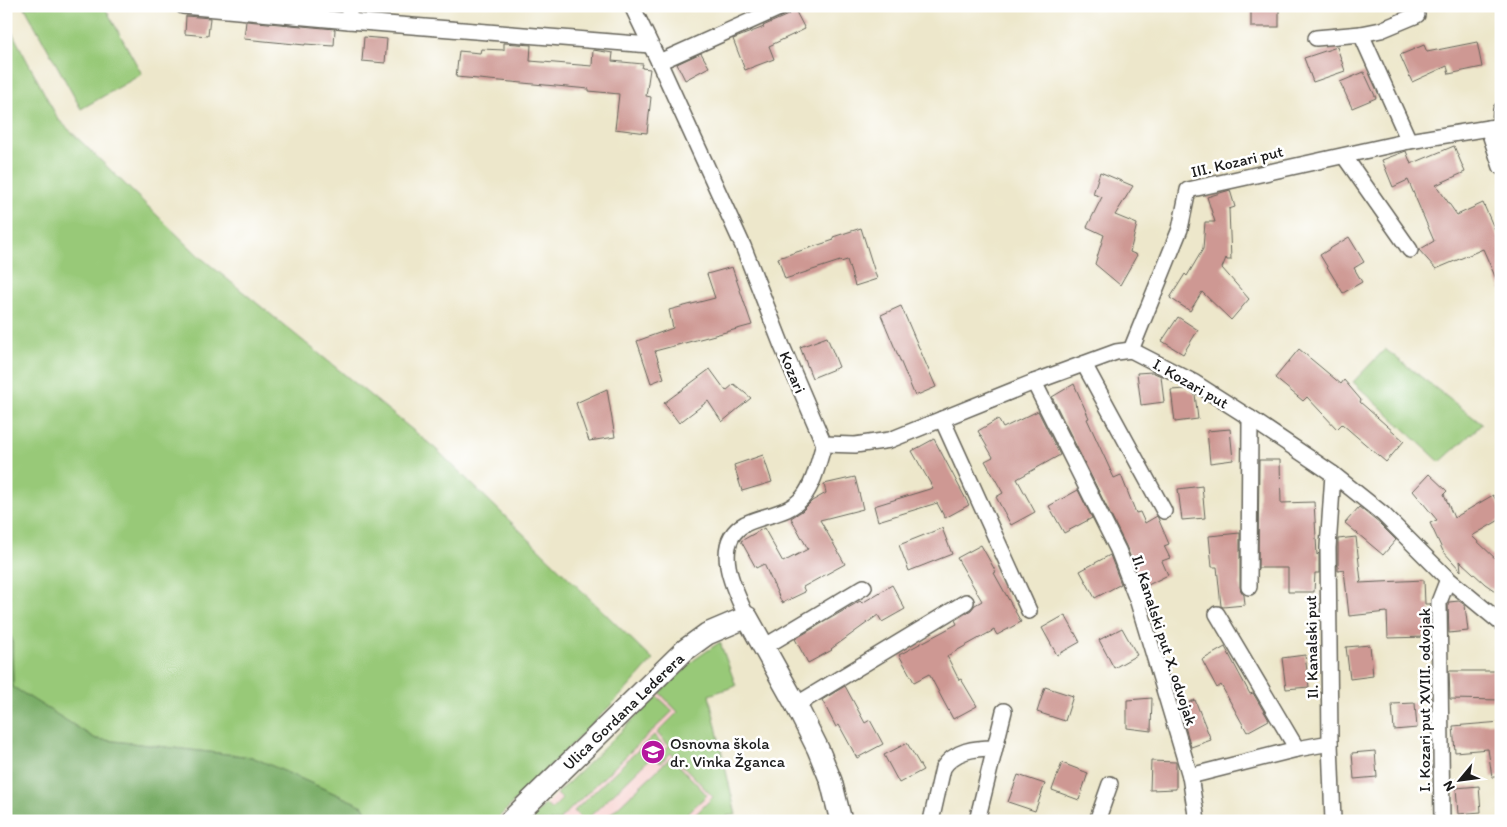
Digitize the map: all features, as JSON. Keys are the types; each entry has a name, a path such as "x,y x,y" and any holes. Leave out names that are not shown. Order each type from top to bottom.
{"street":[{"path":"183,6 349,14 650,45"},
{"name":"Kozari","path":"632,6 743,246 782,346 824,444"},
{"path":"659,62 784,6"},
{"path":"1316,38 1361,34 1381,30 1417,15"},
{"path":"1361,34 1409,141"},
{"path":"1501,110 1496,127 1501,167"},
{"name":"III. Kozari put","path":"1131,350 1180,229 1188,190 1409,141 1496,127"},
{"path":"1344,156 1410,250"},
{"path":"841,821 831,781 818,749 733,588 727,564 729,544 735,532 745,525 787,510 803,497 815,474 824,444 855,445 890,440 1034,382 1116,352 1131,350"},
{"name":"I. Kozari put","path":"1131,350 1195,383 1333,474 1383,514 1448,579 1501,623"},
{"path":"1084,364 1164,511"},
{"name":"II. Kanalski put X. odvojak","path":"1034,382 1118,550 1138,602 1190,776 1197,821"},
{"path":"1249,587 1250,418"},
{"path":"942,419 1029,611"},
{"name":"II. Kanalski put","path":"1333,474 1328,548 1330,743 1333,821"},
{"name":"I. Kozari put XVIII. odvojak","path":"1442,821 1439,602 1448,579"},
{"path":"764,647 864,587"},
{"path":"796,705 966,602"},
{"path":"1217,614 1297,749"},
{"name":"Ulica Gordana Lederera","path":"510,821 685,650 707,634 747,617"},
{"path":"977,821 1004,711"},
{"path":"1190,776 1297,749 1330,743"},
{"path":"931,821 943,768 948,760 968,750 994,748"},
{"path":"1097,821 1110,784"}],"shaded area":[{"name":"Osnovna škola dr. Vinka Žganca","path":"672,682 707,755 719,821 529,821"}],"green space":[{"path":"24,6 104,6 142,74 81,109"},
{"path":"6,21 58,119 199,256 436,449 653,660 625,691 495,821 370,821 363,806 252,757 96,739 13,687 12,639 6,628"},
{"path":"1385,349 1482,424 1440,462 1353,382"},
{"path":"6,628 12,639 13,687 96,739 252,757 363,806 370,821 6,821"},
{"path":"720,642 736,686 709,695 736,815 727,816 728,821 689,821 713,797 671,753 660,763 656,758 669,746 657,733 678,712 660,693 694,660"},
{"path":"657,696 673,711 560,819 561,821 529,821 546,804 551,810 562,799 557,794"},
{"path":"654,735 663,746 583,821 574,811"},
{"path":"671,757 707,795 679,821 603,821"}],"building":[{"path":"793,6 805,29 769,46 774,59 745,70 733,39 788,15 792,11"},
{"path":"1251,8 1279,8 1279,27 1251,27"},
{"path":"186,16 210,18 208,36 185,34"},
{"path":"246,21 335,29 334,46 244,39"},
{"path":"364,37 387,39 385,63 362,61"},
{"path":"1477,42 1482,67 1449,74 1447,66 1412,82 1400,55 1424,45 1427,52"},
{"path":"504,43 531,45 530,61 592,66 593,50 613,53 612,61 643,64 642,68 650,69 646,96 651,97 647,133 615,129 619,94 589,91 589,89 456,77 459,51 480,53 481,49 504,50"},
{"path":"1337,47 1345,71 1313,82 1304,58"},
{"path":"701,53 709,67 685,80 677,64"},
{"path":"1364,72 1376,98 1352,108 1340,82"},
{"path":"1454,146 1465,172 1436,185 1457,215 1483,203 1498,237 1501,236 1501,290 1483,249 1436,269 1419,250 1434,241 1408,180 1393,187 1382,160 1406,151 1411,164"},
{"path":"1100,172 1133,186 1115,215 1137,224 1130,252 1137,255 1120,285 1095,264 1104,235 1087,227 1102,197 1093,194"},
{"path":"1230,190 1235,207 1229,209 1231,260 1226,258 1222,268 1249,299 1231,320 1202,292 1190,311 1170,298 1185,274 1187,276 1203,249 1205,222 1215,222 1207,197"},
{"path":"861,228 877,279 855,286 847,260 785,279 778,258 834,240 833,237"},
{"path":"1349,237 1364,262 1354,268 1362,282 1343,293 1320,255"},
{"path":"732,267 752,325 655,351 664,378 651,383 637,341 673,328 669,310 715,298 707,274"},
{"path":"901,306 936,387 915,396 881,315"},
{"path":"1178,317 1198,330 1183,354 1162,341"},
{"path":"827,337 839,367 812,378 800,347"},
{"path":"1299,349 1341,384 1344,380 1361,400 1360,402 1404,441 1386,462 1342,424 1337,429 1307,397 1303,401 1275,378"},
{"path":"710,369 726,391 734,384 751,398 722,422 708,401 679,423 664,403"},
{"path":"1152,372 1161,376 1164,402 1141,405 1137,373"},
{"path":"1074,384 1089,418 1087,419 1114,478 1121,475 1136,513 1140,512 1145,523 1157,516 1169,544 1164,546 1170,558 1162,561 1168,575 1146,586 1140,574 1138,575 1126,546 1052,397"},
{"path":"607,389 615,437 589,441 576,403"},
{"path":"1186,389 1195,394 1198,419 1175,422 1171,390"},
{"path":"1038,411 1060,455 1017,479 1035,512 1011,525 996,497 1003,493 985,461 993,457 978,431 998,419 1003,428"},
{"path":"1230,429 1233,460 1210,463 1207,431"},
{"path":"934,439 969,505 945,518 937,503 878,521 874,506 933,488 912,451"},
{"path":"763,455 772,482 742,491 734,465"},
{"path":"1259,460 1280,460 1281,503 1314,502 1319,573 1315,573 1314,592 1288,592 1288,568 1258,568"},
{"path":"1429,474 1447,491 1444,494 1454,518 1493,495 1501,509 1501,519 1472,536 1501,564 1501,595 1485,584 1460,561 1461,571 1443,551 1430,523 1437,520 1413,491"},
{"path":"855,477 863,509 820,520 845,564 803,587 805,592 782,603 764,564 756,568 741,541 764,528 783,562 808,549 791,518 812,501 826,493 824,484"},
{"path":"1202,486 1205,518 1182,520 1178,489"},
{"path":"1078,490 1092,518 1064,533 1049,506"},
{"path":"1359,507 1396,540 1383,555 1345,523"},
{"path":"942,528 952,554 909,571 899,545"},
{"path":"1240,533 1240,587 1244,595 1245,605 1223,607 1221,606 1217,567 1212,567 1209,536"},
{"path":"1356,537 1361,581 1359,583 1424,580 1425,604 1430,604 1430,635 1426,637 1388,638 1387,612 1349,616 1344,570 1338,571 1338,539"},
{"path":"981,545 1021,622 997,635 994,630 947,656 959,680 961,679 977,706 953,719 929,674 914,682 899,655 957,624 955,620 982,601 957,558"},
{"path":"1110,555 1121,584 1095,598 1080,571"},
{"path":"892,585 905,609 882,622 878,615 832,650 808,663 795,639 860,601 862,603"},
{"path":"1459,601 1465,605 1468,631 1449,633 1448,604 1449,602"},
{"path":"1065,615 1080,642 1057,655 1042,628"},
{"path":"1122,628 1137,655 1114,668 1099,640"},
{"path":"1370,645 1373,676 1350,679 1346,647"},
{"path":"1225,647 1250,694 1253,693 1269,720 1247,732 1221,685 1217,688 1202,660"},
{"path":"1305,655 1309,687 1286,689 1282,658"},
{"path":"1449,671 1501,671 1501,700 1450,699"},
{"path":"845,686 865,723 870,720 883,744 857,758 839,725 836,727 822,700"},
{"path":"1045,687 1073,696 1065,721 1037,712"},
{"path":"1152,698 1151,731 1127,728 1127,700"},
{"path":"1195,700 1211,740 1191,747 1179,706"},
{"path":"1415,703 1417,728 1394,730 1392,704"},
{"path":"1501,722 1501,777 1492,777 1488,749 1455,752 1453,726"},
{"path":"907,743 923,770 899,783 884,755"},
{"path":"1375,751 1377,777 1354,779 1352,753"},
{"path":"1151,761 1176,762 1176,789 1150,790"},
{"path":"1062,763 1088,773 1079,800 1052,790"},
{"path":"1018,775 1045,784 1035,811 1008,802"},
{"path":"1479,786 1481,812 1458,814 1456,788"}],"place":[{"name":"Osnovna škola dr. Vinka Žganca","path":"653,752"}]}
